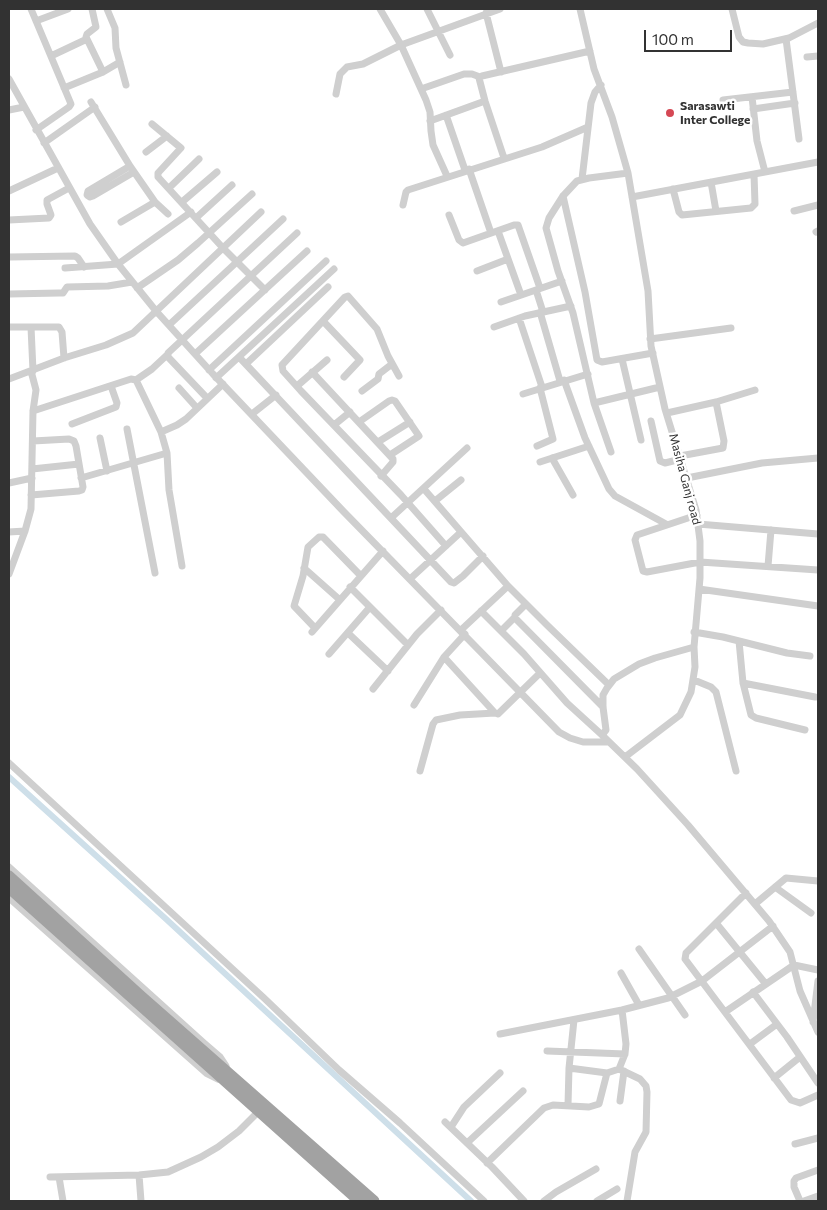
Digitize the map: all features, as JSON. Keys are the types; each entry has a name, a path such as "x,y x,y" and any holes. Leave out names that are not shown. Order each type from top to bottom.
{"highway":[{"path":"9,876 139,1000"},
{"path":"9,888 230,1080 357,1195 374,1201"},
{"path":"230,1080 258,1112 338,1176"}],"street":[{"path":"31,9 70,101 70,106 36,130"},
{"path":"36,21 68,9"},
{"path":"92,9 96,26 87,34 87,39 103,72"},
{"path":"107,9 115,28 116,48 126,85"},
{"path":"380,9 401,45 429,106 433,145 447,176"},
{"path":"428,9 450,55"},
{"path":"336,94 340,74 346,68 363,64 401,45 500,9"},
{"name":"Masiha Ganj road","path":"580,9 594,69 628,173 648,291 650,339 660,387 687,478 700,541 699,589 694,632 694,680 684,709 680,716 625,757"},
{"path":"732,9 741,40 748,43 761,44 786,39 818,23"},
{"path":"486,13 501,72"},
{"path":"50,56 87,39"},
{"path":"786,39 799,140"},
{"path":"421,89 464,74 480,77 590,51"},
{"path":"807,57 818,56"},
{"path":"64,88 103,72 120,62"},
{"path":"480,77 479,82 484,100 504,158"},
{"path":"9,79 90,224 132,282 216,378 559,732 570,738 588,743 608,742"},
{"path":"582,179 592,96 601,86"},
{"path":"722,100 794,92"},
{"path":"752,97 757,141 764,172"},
{"path":"430,121 484,100"},
{"path":"753,110 795,103"},
{"path":"44,143 93,105 132,169 155,202 168,214"},
{"path":"9,110 24,107"},
{"path":"446,114 467,170 508,259 521,295"},
{"path":"152,124 181,148 157,174 158,177 223,248 265,290"},
{"path":"403,205 408,190 542,147 588,127"},
{"path":"146,152 168,136"},
{"path":"169,188 199,159"},
{"path":"632,197 818,162"},
{"path":"9,191 58,168"},
{"path":"132,169 93,196 87,195 90,189 132,169"},
{"path":"182,202 217,172"},
{"path":"611,452 594,403 571,306 546,228 549,218 572,185 582,179 628,173"},
{"path":"673,189 679,212 682,215 751,208 754,206 754,174"},
{"path":"712,182 716,211"},
{"path":"65,268 118,264 194,215 232,185"},
{"path":"9,220 49,218 51,215 47,204 48,200 69,188"},
{"path":"137,288 178,260 252,194"},
{"path":"563,196 585,292 597,360 602,362 653,353"},
{"path":"120,222 155,202"},
{"path":"794,210 818,205"},
{"path":"9,379 64,358 106,345 132,333 261,212"},
{"path":"449,215 460,242 466,243 516,224 518,225 538,289 542,312 562,381 589,446 612,493 666,524"},
{"path":"169,325 283,219"},
{"path":"33,411 136,380 168,355 297,234"},
{"path":"195,354 307,251"},
{"path":"9,257 75,256 84,267"},
{"path":"477,271 508,259"},
{"path":"210,370 326,260"},
{"path":"216,378 334,269"},
{"path":"501,302 562,281"},
{"path":"9,294 59,294 67,287 108,286 132,282"},
{"path":"246,364 328,286"},
{"path":"399,376 377,329 349,296 345,297 282,365 283,371 446,546"},
{"path":"494,327 519,318 571,306"},
{"path":"519,318 541,388 553,439 537,446"},
{"path":"323,321 360,360 344,377"},
{"path":"9,327 59,327 62,332 64,358"},
{"path":"9,572 25,531 31,509 33,411 36,390 32,371 31,327"},
{"path":"650,339 731,328"},
{"path":"168,355 207,398"},
{"path":"239,357 454,583 483,556"},
{"path":"622,359 641,440"},
{"path":"297,386 327,360"},
{"path":"362,392 378,378 379,374 392,364"},
{"path":"312,372 394,461 381,476"},
{"path":"523,394 588,374"},
{"path":"136,380 161,432 167,453 169,490 182,566"},
{"path":"161,432 181,423 223,384"},
{"path":"72,424 116,407 117,403 111,386"},
{"path":"594,403 660,387"},
{"path":"178,388 197,408"},
{"path":"667,413 716,402 755,390"},
{"path":"252,414 276,395"},
{"path":"359,422 392,400 395,401 419,436 390,455"},
{"path":"651,421 660,461 665,462 723,448 724,441 716,402"},
{"path":"334,426 350,412"},
{"path":"378,442 410,422"},
{"path":"127,429 155,573"},
{"path":"100,438 107,471"},
{"path":"32,496 81,490 83,487 76,446 72,440 33,441"},
{"path":"540,462 589,446"},
{"path":"391,518 467,448"},
{"path":"81,478 167,453"},
{"path":"552,458 573,495"},
{"path":"687,478 762,463 818,458"},
{"path":"32,468 79,464"},
{"path":"9,483 32,478"},
{"path":"435,501 462,480"},
{"path":"424,488 508,586 609,685"},
{"path":"696,515 640,533 636,537 642,570 647,572 700,562 818,570"},
{"path":"698,524 818,534"},
{"path":"768,566 771,530"},
{"path":"9,532 25,531"},
{"path":"410,579 462,532"},
{"path":"361,576 322,537 308,547 294,606 314,630 383,551"},
{"path":"304,568 340,600"},
{"path":"414,705 444,657 463,632 481,611 508,586"},
{"path":"350,587 408,645"},
{"path":"699,589 818,606"},
{"path":"501,631 526,604"},
{"path":"329,654 370,607"},
{"path":"373,689 408,645 441,610"},
{"path":"481,611 567,703 625,757 688,825 773,926 790,952 800,991 818,1032"},
{"path":"515,617 603,707"},
{"path":"694,632 787,653 810,656"},
{"path":"348,633 388,671"},
{"path":"738,641 743,683 749,710 754,717 805,730"},
{"path":"602,735 606,730 603,695 614,679 639,664 694,647"},
{"path":"444,657 495,713"},
{"path":"420,771 433,724 436,720 460,715 502,713 540,673"},
{"path":"694,680 711,687 716,692 736,771"},
{"path":"743,683 815,697"},
{"path":"9,763 264,998 339,1070 484,1201"},
{"path":"9,867 220,1057 230,1080"},
{"path":"755,904 786,878 818,881"},
{"path":"775,887 811,913"},
{"path":"746,893 686,953 686,961 782,1089 794,1102 800,1103 818,1096"},
{"path":"9,898 206,1073 230,1080"},
{"path":"716,923 765,983"},
{"path":"500,1034 622,1010 673,996 702,981 773,926"},
{"path":"639,949 685,1015"},
{"path":"725,1012 794,965 818,970"},
{"path":"620,972 639,1005"},
{"path":"814,1022 818,981"},
{"path":"753,992 818,1083"},
{"path":"620,1101 626,1044 622,1010"},
{"path":"568,1105 569,1068 574,1020"},
{"path":"750,1044 777,1024"},
{"path":"547,1051 625,1054"},
{"path":"774,1078 800,1057"},
{"path":"569,1068 608,1073 622,1070 640,1079 646,1086 646,1132 635,1152 627,1201"},
{"path":"500,1073 448,1125 524,1201"},
{"path":"487,1163 544,1108 554,1105 589,1107 599,1104 608,1073"},
{"path":"467,1143 523,1091"},
{"path":"50,1177 139,1175 168,1172 201,1157 239,1131 258,1112"},
{"path":"795,1144 818,1138"},
{"path":"544,1201 596,1168"},
{"path":"800,1201 794,1187 794,1181 796,1178 818,1170"},
{"path":"139,1175 141,1201"},
{"path":"59,1177 63,1201"},
{"path":"598,1201 617,1189"},
{"path":"804,1201 818,1196"}],"waterway":[{"path":"9,777 166,919 471,1201"}],"place":[{"name":"Sarasawti Inter College","path":"670,113"}]}
